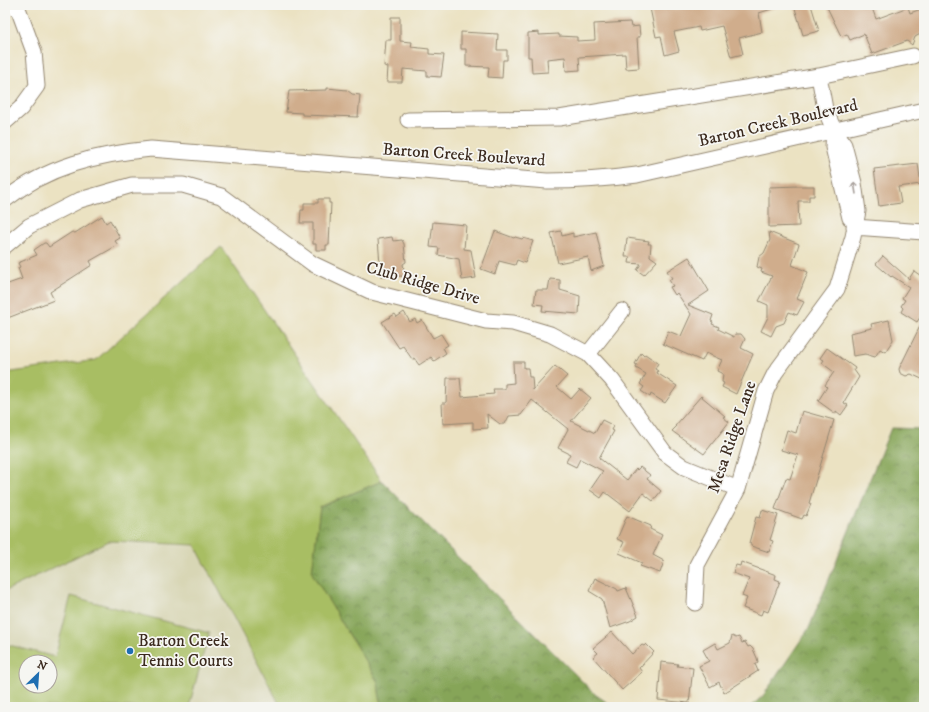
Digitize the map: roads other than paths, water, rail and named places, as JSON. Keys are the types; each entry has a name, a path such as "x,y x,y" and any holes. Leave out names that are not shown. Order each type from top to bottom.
{"street":[{"path":"5,122 21,108 37,86 34,52 19,11 12,5"},
{"path":"408,120 559,118 819,76 913,56"},
{"path":"819,76 826,108 834,130 833,147 848,213 854,227 924,232"},
{"name":"Barton Creek Boulevard","path":"5,200 29,183 55,170 105,155 151,149 547,181 580,181 637,175 924,110"},
{"name":"Club Ridge Drive","path":"5,246 29,226 80,200 132,185 183,185 222,196 313,264 372,292 486,321 513,323 550,334 588,354 612,380 665,453 684,467 738,489"},
{"name":"Mesa Ridge Lane","path":"695,603 697,565 738,489 766,391 775,373 837,289 853,237 854,227"},
{"path":"588,354 622,311"}],"place":[{"name":"Barton Creek Tennis Courts","path":"130,651"}]}
